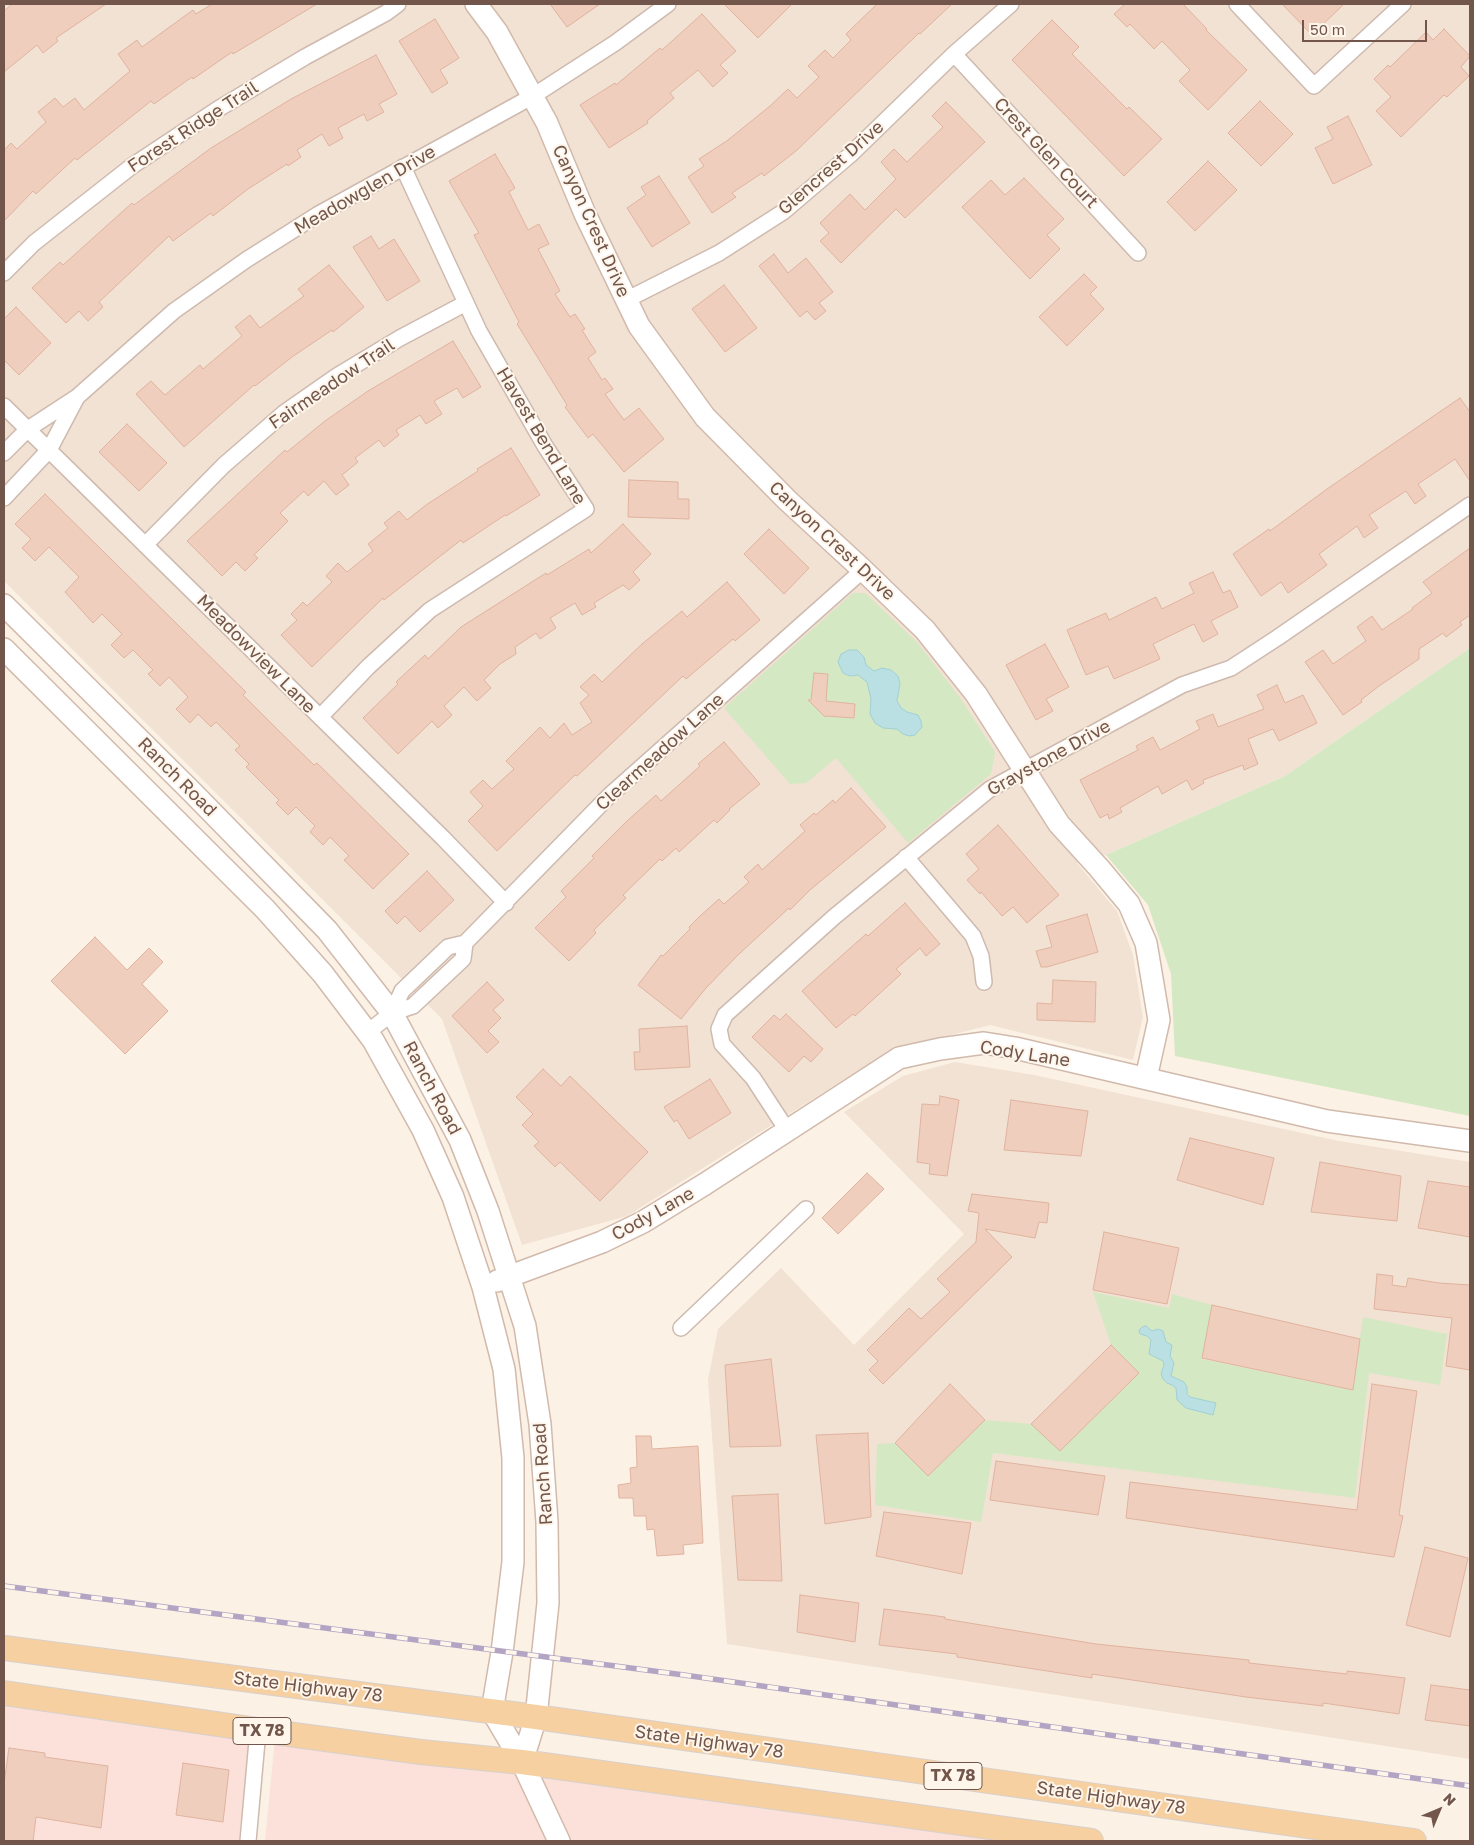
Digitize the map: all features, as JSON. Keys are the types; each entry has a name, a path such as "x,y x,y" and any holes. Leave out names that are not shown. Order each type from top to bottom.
{"main road":[{"name":"State Highway 78","path":"4,1648 536,1717 1414,1841"},
{"name":"TX 78","path":"4,1693 258,1730 421,1752 522,1762 1091,1841"}],"street":[{"name":"Forest Ridge Trail","path":"4,273 34,243 132,166 218,108 305,57 386,13 398,4"},
{"name":"Canyon Crest Drive","path":"476,4 497,32 548,124 585,214 639,326 705,417 787,500 926,630 976,694 1059,824 1129,904 1146,943 1159,1020 1146,1078"},
{"name":"Glencrest Drive","path":"626,300 719,253 782,212 850,155 954,54 1011,4"},
{"path":"1236,4 1314,86 1403,4"},
{"name":"Meadowglen Drive","path":"4,453 28,429 77,398 174,311 246,260 317,215 533,96 615,43 660,6"},
{"name":"Crest Glen Court","path":"954,54 1138,253"},
{"name":"Havest Bend Lane","path":"320,717 368,667 430,610 586,509 545,446 479,332 403,167"},
{"name":"Fairmeadow Trail","path":"145,545 224,465 284,413 400,338 466,303"},
{"name":"Meadowglen Drive","path":"4,498 49,450 77,398"},
{"name":"Meadowview Lane","path":"4,406 506,903"},
{"name":"Graystone Drive","path":"787,1130 753,1078 722,1044 720,1029 725,1015 834,917 990,789 1182,685 1231,668 1470,505"},
{"name":"Clearmeadow Lane","path":"368,1032 392,1012 402,991 448,947 465,944 610,795 864,570"},
{"name":"Ranch Road","path":"4,606 315,916 392,1012 460,1140 488,1211 525,1326 540,1424 548,1522 548,1603 536,1717 522,1762"},
{"name":"Ranch Road","path":"4,649 265,909 323,974 368,1032 424,1130 452,1197 484,1287 504,1369 513,1458 514,1562 492,1711"},
{"path":"906,857 973,936 981,956 984,982"},
{"name":"Cody Lane","path":"484,1287 509,1275 602,1242 643,1222 899,1058 984,1043 1064,1058 1327,1121 1470,1141"},
{"path":"681,1328 806,1208"},
{"path":"492,1711 522,1762 559,1841"},
{"path":"248,1841 258,1730"}],"shaded area":[{"path":"4,4 1470,4 1470,648 1285,776 1106,855 1077,863 1117,911 1133,955 1143,1017 1133,1060 990,1025 889,1051 627,1216 522,1245 442,1019 4,581"},
{"path":"955,1062 1034,1075 1339,1141 1470,1162 1470,1759 727,1644 708,1380 718,1329 781,1268 854,1345 964,1234 844,1112 903,1076"},
{"path":"4,1704 249,1737 239,1841 4,1841"},
{"path":"275,1739 1016,1841 265,1841"}],"green space":[{"path":"853,593 865,593 917,642 961,699 995,752 991,774 908,843 836,758 806,783 790,784 724,708"},
{"path":"1470,648 1470,1116 1175,1056 1171,974 1148,905 1106,855 1285,776"},
{"path":"1093,1292 1169,1308 1172,1294 1212,1305 1202,1359 1352,1390 1363,1317 1447,1334 1440,1385 1369,1373 1355,1498 993,1453 981,1522 875,1505 877,1444 895,1443 928,1476 985,1420 1031,1424 1060,1451 1139,1373 1111,1345"}],"water":[{"path":"849,650 857,650 864,657 866,665 874,671 882,668 891,670 898,676 900,684 897,701 901,708 918,715 921,721 922,727 915,735 909,736 897,729 883,728 875,723 870,714 871,699 867,682 858,675 850,676 843,673 838,662 841,654"},
{"path":"1146,1326 1152,1331 1158,1329 1163,1331 1166,1342 1172,1345 1170,1356 1174,1363 1171,1376 1184,1382 1187,1387 1187,1394 1190,1397 1216,1403 1213,1415 1186,1408 1177,1400 1176,1388 1167,1383 1161,1374 1164,1365 1163,1361 1149,1354 1151,1340 1147,1336 1140,1334 1139,1330"}],"building":[{"path":"12,4 106,4 56,38 58,41 43,53 37,45 4,72 4,11"},
{"path":"212,4 317,4 233,54 232,52 154,104 151,101 77,160 75,158 36,194 33,191 4,221 4,150 11,143 17,149 46,122 38,112 55,98 63,107 75,98 84,110 130,71 118,54 137,40 142,47 193,10 196,14"},
{"path":"550,4 600,4 567,27"},
{"path":"724,4 792,4 758,38"},
{"path":"877,4 952,4 919,33 796,151 764,176 762,173 732,193 736,197 712,213 688,177 704,166 699,159 728,140 788,89 797,98 819,77 808,66 825,50 833,58 851,40 846,34"},
{"path":"1125,4 1183,4 1206,30 1247,70 1208,110 1179,81 1190,70 1162,41 1154,49 1130,24 1127,27 1114,14"},
{"path":"1282,4 1344,4 1312,35"},
{"path":"702,14 736,51 720,65 728,73 713,87 698,70 670,93 674,98 647,121 648,123 609,148 580,105 615,83 616,85 660,48 662,50"},
{"path":"435,19 459,58 440,70 448,83 432,93 399,41"},
{"path":"1052,20 1079,47 1072,54 1127,109 1129,107 1162,139 1124,176 1012,60"},
{"path":"1444,29 1470,56 1461,67 1469,76 1447,97 1444,95 1401,137 1376,111 1391,97 1374,79 1388,65 1390,67 1426,32 1433,40"},
{"path":"376,55 397,94 379,104 384,112 367,121 364,114 338,128 343,138 329,146 322,134 297,150 301,157 248,189 213,216 211,213 173,241 169,236 99,302 103,307 88,321 79,311 66,323 32,288 60,262 63,265 132,203 134,205 211,148 291,99"},
{"path":"1260,101 1293,134 1261,166 1228,133"},
{"path":"946,102 985,142 905,218 896,209 841,263 820,241 829,233 820,223 850,194 865,210 896,179 881,162 894,149 907,162 943,127 932,116"},
{"path":"1348,116 1372,165 1333,184 1315,148 1333,139 1327,127"},
{"path":"495,154 515,188 509,192 528,230 539,224 549,244 538,249 560,291 555,294 570,317 575,314 585,329 582,330 596,352 588,358 602,380 605,378 613,389 605,394 624,420 639,408 664,439 624,472 593,434 588,438 565,407 567,405 517,324 519,322 474,235 479,233 449,181"},
{"path":"1208,161 1237,190 1195,231 1167,202"},
{"path":"659,176 690,223 652,247 627,208 646,195 641,187"},
{"path":"1024,178 1064,219 1047,235 1060,249 1030,279 962,207 991,180 1005,195"},
{"path":"371,236 379,249 394,239 420,281 387,301 353,247"},
{"path":"774,254 788,273 806,258 833,292 819,303 826,311 815,320 807,311 800,317 759,266"},
{"path":"329,265 364,307 333,332 332,330 254,385 184,447 136,394 151,381 165,395 200,365 203,369 242,336 235,327 250,315 260,328 304,296 298,289"},
{"path":"1084,274 1097,287 1090,294 1104,309 1067,346 1039,317"},
{"path":"724,285 757,328 725,352 692,309"},
{"path":"16,307 51,343 19,375 4,360 4,319"},
{"path":"453,341 481,387 463,398 457,388 434,401 442,414 426,424 420,415 396,430 399,435 384,447 379,440 355,458 358,462 342,475 349,485 336,495 324,481 308,496 304,491 280,513 288,521 254,555 258,558 245,571 236,562 222,576 187,541 285,450 287,452 325,421 368,391"},
{"path":"1460,398 1470,412 1470,481 1455,459 1418,484 1426,496 1415,504 1406,491 1369,515 1378,528 1364,538 1357,526 1319,554 1327,565 1305,581 1288,593 1281,582 1261,596 1233,554 1269,529 1270,531 1327,489"},
{"path":"127,424 167,463 139,491 99,452"},
{"path":"511,448 540,495 505,515 463,543 461,540 384,600 383,598 312,667 281,635 297,620 291,614 303,602 307,606 332,582 326,576 338,563 347,572 373,551 368,544 388,528 384,523 399,511 407,520 426,505 478,471 477,469"},
{"path":"629,480 678,482 678,499 689,499 689,519 628,517"},
{"path":"45,494 246,692 243,695 280,732 314,765 317,763 409,854 373,889 344,860 349,856 330,837 323,845 310,832 315,826 296,807 288,815 276,803 279,800 246,767 249,764 235,750 240,746 216,722 211,727 198,714 190,723 176,709 188,697 169,677 160,686 148,674 153,670 133,650 124,658 111,645 122,634 102,614 93,623 65,592 79,577 49,547 35,561 22,548 31,539 15,524"},
{"path":"623,524 651,554 633,572 640,580 629,590 623,585 594,603 596,607 582,615 575,603 550,618 556,628 540,639 536,633 515,647 516,654 500,664 484,680 491,688 477,701 464,687 444,706 452,715 438,728 432,721 398,754 363,718 398,684 396,682 425,655 428,659 461,627 546,573 547,575 589,549 591,553"},
{"path":"769,529 809,568 784,594 744,554"},
{"path":"1470,548 1470,615 1460,622 1462,625 1446,637 1443,633 1419,649 1419,659 1379,686 1361,700 1362,702 1343,715 1305,662 1323,650 1333,664 1366,641 1357,627 1372,616 1382,630 1413,609 1432,593 1423,582"},
{"path":"1213,572 1223,593 1230,590 1238,607 1211,621 1218,634 1203,642 1194,624 1153,644 1160,659 1114,679 1108,666 1086,675 1067,630 1106,613 1109,620 1156,597 1162,609 1194,593 1189,583"},
{"path":"727,582 760,620 735,641 733,639 686,679 683,676 577,776 575,775 497,851 468,821 483,806 470,792 483,780 492,789 514,769 506,761 540,727 550,738 564,723 572,735 592,722 580,703 589,695 580,687 594,674 602,682 642,644 682,611 687,617"},
{"path":"1045,644 1069,687 1046,699 1053,711 1036,720 1006,665"},
{"path":"814,673 828,674 826,701 855,704 854,718 825,717 808,700 811,700"},
{"path":"1277,685 1285,703 1303,695 1317,723 1279,741 1273,729 1248,739 1258,764 1244,770 1243,765 1203,780 1204,783 1192,790 1187,780 1162,794 1158,786 1120,808 1122,812 1109,819 1108,814 1100,818 1080,780 1138,750 1136,746 1153,737 1160,750 1200,729 1196,721 1213,714 1218,727 1264,709 1257,695"},
{"path":"724,742 760,784 729,809 717,823 714,820 679,852 676,848 662,861 660,859 623,895 626,898 594,930 596,933 569,961 535,928 566,897 561,891 626,822 656,795 661,801 700,766 698,764"},
{"path":"851,788 886,827 810,890 790,910 789,908 739,954 706,988 681,1019 638,985 661,955 663,956 690,929 689,927 699,917 719,899 724,904 749,882 744,877 758,864 762,870 805,831 800,825 814,813 816,815 833,800 835,803"},
{"path":"998,825 1059,895 1027,923 1013,907 1002,916 981,892 980,894 967,880 979,869 966,854"},
{"path":"427,871 454,900 420,932 405,916 397,924 385,911"},
{"path":"905,903 940,944 926,956 920,948 896,969 901,974 855,1016 853,1014 836,1028 802,991 866,934 868,936"},
{"path":"1087,914 1098,952 1047,967 1041,967 1036,951 1052,947 1046,926"},
{"path":"95,937 127,970 149,948 163,962 142,984 168,1011 125,1054 51,981"},
{"path":"1053,980 1096,982 1095,1022 1037,1020 1037,1003 1052,1004"},
{"path":"487,982 504,1000 493,1010 501,1018 488,1031 499,1042 487,1053 452,1016"},
{"path":"786,1014 823,1049 811,1062 804,1056 789,1072 752,1037 774,1015 780,1020"},
{"path":"687,1026 690,1067 635,1070 634,1052 640,1052 639,1029"},
{"path":"543,1069 561,1086 570,1076 648,1152 600,1201 560,1162 555,1167 534,1146 539,1142 522,1125 533,1114 516,1097"},
{"path":"710,1079 731,1113 689,1139 677,1120 674,1122 664,1107"},
{"path":"940,1096 959,1100 947,1176 929,1174 930,1164 917,1162 922,1104 939,1105"},
{"path":"1011,1100 1088,1111 1081,1156 1004,1150"},
{"path":"1190,1138 1274,1158 1263,1205 1177,1180"},
{"path":"1320,1162 1401,1176 1397,1221 1311,1212"},
{"path":"867,1173 884,1189 838,1234 822,1218"},
{"path":"1428,1181 1470,1187 1470,1237 1418,1228"},
{"path":"972,1194 1049,1203 1047,1223 1039,1222 1035,1238 985,1229 1012,1257 883,1384 869,1370 878,1361 867,1350 909,1308 921,1319 950,1292 937,1279 976,1242 979,1213 968,1211"},
{"path":"1104,1232 1179,1248 1167,1304 1093,1290"},
{"path":"1377,1274 1393,1276 1392,1285 1406,1287 1408,1278 1470,1285 1470,1370 1446,1366 1452,1318 1374,1309"},
{"path":"1212,1305 1360,1339 1353,1390 1202,1358"},
{"path":"1111,1345 1139,1373 1060,1451 1031,1424"},
{"path":"771,1359 781,1446 730,1447 725,1365"},
{"path":"950,1384 985,1420 928,1476 895,1443"},
{"path":"1372,1384 1417,1391 1399,1515 1403,1516 1394,1557 1126,1518 1130,1482 1357,1510"},
{"path":"868,1433 871,1517 825,1524 816,1435"},
{"path":"636,1436 651,1436 652,1449 698,1446 703,1543 683,1545 684,1554 657,1556 654,1529 647,1530 646,1516 634,1516 633,1498 619,1498 618,1485 631,1483 630,1468 637,1467"},
{"path":"996,1461 1105,1476 1098,1515 990,1500"},
{"path":"778,1494 782,1581 738,1580 732,1496"},
{"path":"884,1512 971,1523 962,1574 876,1556"},
{"path":"1425,1547 1468,1558 1450,1637 1406,1625"},
{"path":"800,1595 859,1603 855,1642 797,1632"},
{"path":"884,1609 945,1617 945,1619 1096,1644 1249,1660 1249,1663 1347,1674 1347,1671 1405,1678 1399,1714 1323,1703 1323,1706 1246,1697 1092,1674 1092,1678 957,1657 957,1654 879,1645"},
{"path":"1431,1685 1470,1690 1470,1726 1425,1720"},
{"path":"9,1748 45,1753 45,1757 108,1766 101,1828 36,1817 33,1841 4,1841 4,1784"},
{"path":"183,1763 229,1770 223,1822 176,1815"}],"railway":[{"path":"4,1586 684,1675 1470,1786"}]}
